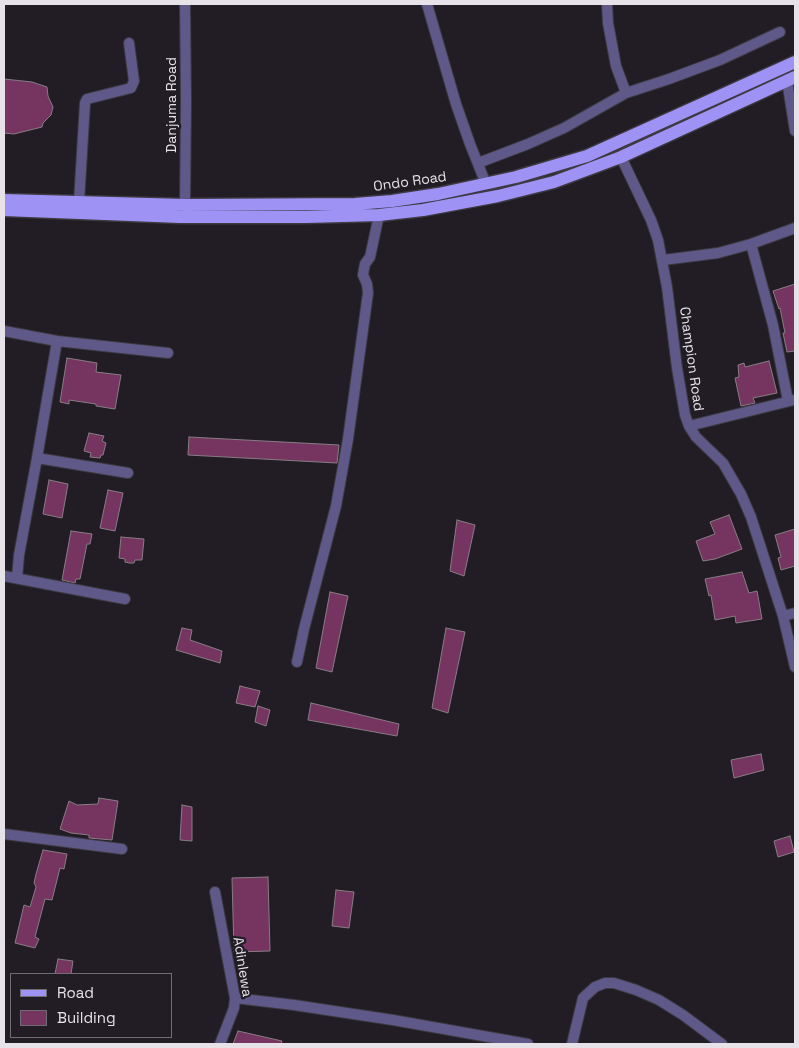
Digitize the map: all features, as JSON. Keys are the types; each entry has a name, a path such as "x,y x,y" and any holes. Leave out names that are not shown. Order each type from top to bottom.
{"main road":[{"name":"Ondo Road","path":"4,210 170,216 392,201 438,194 516,177 586,156 795,62"},
{"name":"Ondo Road","path":"4,200 185,205 306,218 379,215 431,209 498,196 554,182 620,157 791,79"}],"street":[{"name":"Danjuma Road","path":"185,4 185,205"},
{"path":"427,4 456,104 486,184"},
{"path":"607,4 608,23 616,66 626,93"},
{"path":"478,162 528,144 564,128 626,93 720,60 780,32"},
{"path":"79,202 85,103 88,99 131,88 134,81 129,43"},
{"path":"791,79 795,131"},
{"name":"Champion Road","path":"620,157 651,220 658,240 663,260 685,415 689,426 696,436 723,463 741,494 751,517 783,616 795,666"},
{"path":"297,662 336,506 348,439 368,292 363,275 365,264 370,258 379,215"},
{"path":"663,260 718,253 751,244 795,228"},
{"path":"689,426 792,400 751,244"},
{"path":"4,331 57,340 168,353"},
{"path":"16,578 57,340"},
{"path":"38,458 128,473"},
{"path":"4,576 125,599"},
{"path":"783,616 795,613"},
{"path":"4,834 122,849"},
{"name":"Adinlewa","path":"215,892 235,998 234,1008 220,1044"},
{"path":"572,1044 583,998 595,987 605,983 614,983 659,1000 722,1044"},
{"path":"235,998 393,1020 528,1044"}],"building":[{"path":"4,79 32,82 47,87 48,96 53,107 51,115 43,123 42,127 14,134 4,133"},
{"path":"795,284 795,351 787,352 780,308 773,291"},
{"path":"67,358 97,363 96,372 121,375 115,409 69,400 69,404 60,402"},
{"path":"769,361 777,393 753,398 755,403 741,406 735,378 739,377 738,365 744,363 745,367"},
{"path":"89,433 104,436 102,441 106,443 103,455 100,458 90,457 91,453 84,451"},
{"path":"189,437 339,445 337,463 188,455"},
{"path":"49,480 68,484 62,518 43,514"},
{"path":"108,490 123,493 115,531 100,528"},
{"path":"729,515 742,549 715,559 703,561 696,541 715,534 710,522"},
{"path":"457,520 475,525 464,576 450,571"},
{"path":"795,529 795,566 781,570 778,558 781,557 775,535"},
{"path":"71,531 92,534 90,544 87,544 80,579 76,579 75,583 62,580"},
{"path":"121,537 144,539 142,560 135,560 134,563 129,563 125,562 125,559 119,558"},
{"path":"742,572 749,593 757,591 762,619 736,623 735,616 715,620 711,595 709,596 705,579"},
{"path":"330,592 348,596 332,672 316,668"},
{"path":"182,628 192,630 190,640 222,651 220,663 176,650"},
{"path":"446,628 465,632 448,713 432,708"},
{"path":"240,686 260,691 255,707 236,703"},
{"path":"311,703 399,724 397,736 308,720"},
{"path":"258,706 270,710 266,726 255,722"},
{"path":"761,754 764,770 734,778 731,760"},
{"path":"99,798 118,801 112,840 89,838 89,835 71,833 60,829 69,801 77,805 98,804"},
{"path":"182,805 192,807 192,841 180,840"},
{"path":"790,836 794,852 778,857 774,841"},
{"path":"43,850 67,854 64,869 60,868 52,900 45,899 35,937 39,939 35,948 15,943 24,905 30,907"},
{"path":"268,877 270,951 234,952 232,878"},
{"path":"336,890 354,892 349,928 332,926"},
{"path":"58,959 73,961 71,973 55,973"},
{"path":"238,1031 282,1041 281,1044 233,1044"}]}
